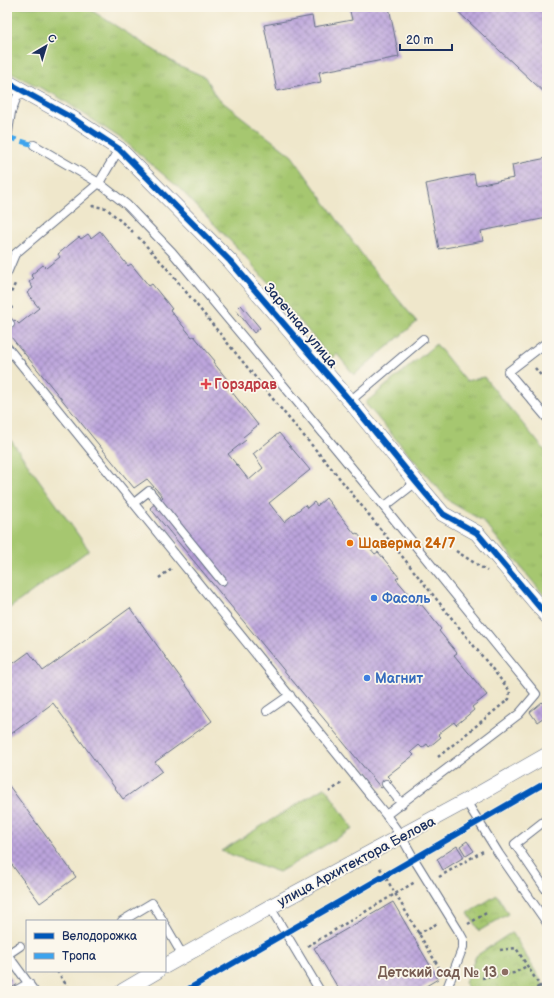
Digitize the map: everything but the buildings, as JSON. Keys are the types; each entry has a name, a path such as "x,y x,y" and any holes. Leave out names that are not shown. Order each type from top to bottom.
{"street":[{"name":"Заречная улица","path":"7,82 72,118 119,149 230,261 350,401 443,514 477,533 547,616"},
{"name":"улица Архитектора Белова","path":"166,965 547,755"},
{"path":"123,991 155,972"}],"lane":[{"path":"7,139 9,112 21,89"},
{"path":"34,145 98,183 127,205 172,252 384,506 536,694 519,714 386,815"},
{"path":"7,273 15,254 98,183 119,149"},
{"path":"350,401 422,339"},
{"path":"547,342 508,372 547,418"},
{"path":"7,347 354,774 401,836 414,860 463,939 463,947 446,991"},
{"path":"384,506 416,482"},
{"path":"134,503 149,492 222,581"},
{"path":"267,711 290,695"},
{"path":"386,784 402,804"},
{"path":"466,801 499,854 547,923"},
{"path":"547,819 515,844 547,891"},
{"path":"124,920 152,903 162,920"},
{"path":"270,907 320,991"},
{"path":"166,927 183,956"},
{"path":"20,946 7,954 34,991"},
{"path":"15,991 29,983"}],"path":[{"path":"88,210 93,206 106,208 132,231 165,266 333,470 510,691 509,699 437,759"},
{"path":"13,313 8,299 18,278"},
{"path":"527,358 547,383"},
{"path":"329,792 354,774"},
{"path":"428,883 487,848"},
{"path":"380,868 387,875 395,894 441,971"},
{"path":"378,880 387,875"},
{"path":"311,952 308,946 415,882 419,888"},
{"path":"418,934 439,923 442,927"},
{"path":"500,950 516,948 543,991"},
{"path":"482,978 514,973 527,966"},
{"path":"58,972 68,989 66,991"},
{"path":"531,991 540,986"}],"green space":[{"path":"7,7 86,7 176,64 205,77 216,97 292,156 368,263 417,322 354,375 337,354 331,358 244,255 179,188 123,140 57,96 7,71"},
{"path":"436,344 466,381 484,377 547,453 547,599 483,521 450,502 365,403"},
{"path":"7,435 89,550 7,610"},
{"path":"325,787 353,829 279,872 221,851"},
{"path":"497,895 508,914 479,931 468,913"},
{"name":"Детский сад № 13","path":"512,932 547,991 470,991 465,983 476,956"}],"marked path":[{"path":"7,137 34,145"}],"cycle path":[{"path":"7,82 72,118 119,149 230,261 350,401 443,514 477,533 547,616"},
{"path":"185,991 547,782"}],"place":[{"name":"Горздрав","path":"206,384"},
{"name":"Шаверма 24/7","path":"350,543"},
{"name":"Фасоль","path":"374,598"},
{"name":"Магнит","path":"367,678"},
{"name":"Детский сад № 13","path":"505,972"}]}
